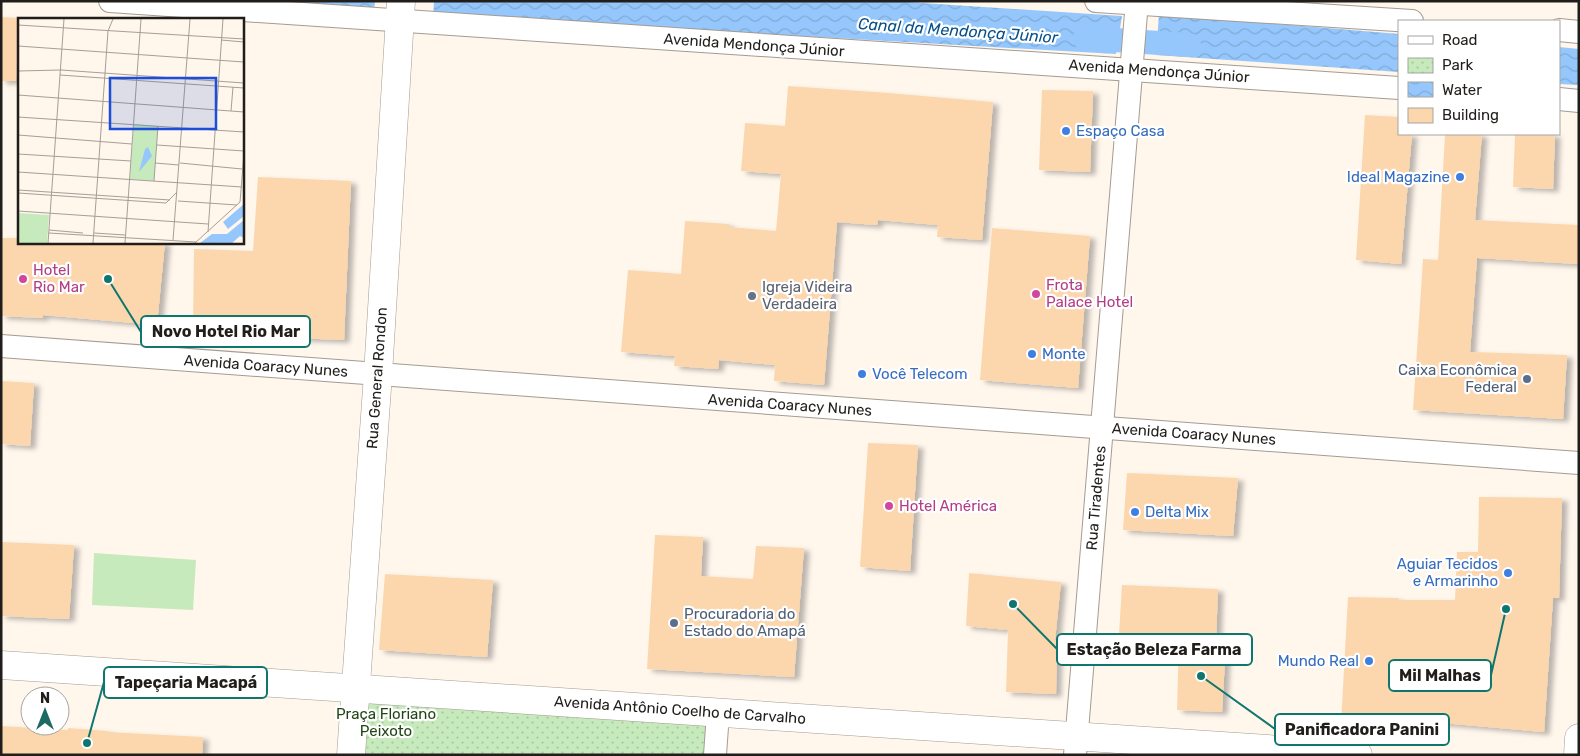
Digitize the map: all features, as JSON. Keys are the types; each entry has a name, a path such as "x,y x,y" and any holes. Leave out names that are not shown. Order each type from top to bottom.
{"street":[{"name":"Avenida Mendonça Júnior","path":"110,1 400,11 1132,62 1398,88"},
{"path":"1096,1 1136,7 1398,20"},
{"name":"Rua Tiradentes","path":"1076,745 1136,7"},
{"name":"Rua General Rondon","path":"350,755 378,374 400,11"},
{"path":"1560,30 1579,32"},
{"path":"1560,99 1579,101"},
{"name":"Avenida Coaracy Nunes","path":"1,346 1579,463"},
{"name":"Avenida Antônio Coelho de Carvalho","path":"1,665 718,713 1076,745 1358,755"},
{"path":"715,755 718,713"},
{"path":"1578,755 1579,738"}],"green space":[{"path":"94,553 196,560 193,610 92,605"},
{"name":"Praça Floriano Peixoto","path":"356,689 718,713 715,755 351,755"}],"water":[{"path":"216,1 375,1 374,11"},
{"path":"434,1 891,1 1122,16 1116,54 523,20 433,18"},
{"path":"1159,14 1398,34 1398,72 1156,55"},
{"path":"1560,47 1579,49 1579,85 1560,84"}],"building":[{"path":"1,17 19,18 16,81 1,81"},
{"path":"788,86 993,102 982,240 937,237 938,225 878,220 877,225 837,222 824,385 774,381 775,365 719,360 718,369 674,366 675,356 621,352 628,270 681,274 685,221 729,224 729,227 776,231 781,174 741,171 745,123 785,126"},
{"name":"Espaço Casa","path":"1042,90 1093,91 1090,172 1039,170"},
{"path":"1365,115 1398,117 1398,135 1412,135 1401,264 1356,260"},
{"path":"1445,135 1482,135 1475,220 1579,225 1579,264 1477,258 1470,352 1567,355 1563,419 1413,410 1423,259 1438,260"},
{"path":"1515,135 1555,135 1553,189 1513,187"},
{"path":"258,177 351,181 344,340 245,336 246,325 193,324 194,249 253,251"},
{"path":"992,228 1090,236 1078,388 980,380"},
{"path":"1,238 18,238 18,244 165,244 157,325 43,315 43,318 1,316"},
{"path":"1,381 34,383 30,446 1,444"},
{"name":"Hotel América","path":"868,443 918,445 910,571 860,567"},
{"path":"1127,473 1238,478 1233,536 1123,530"},
{"path":"1479,497 1562,498 1559,598 1553,598 1544,732 1443,723 1389,722 1389,726 1341,723 1348,597 1398,598 1398,600 1455,600 1457,552 1478,552"},
{"path":"655,535 703,537 701,576 753,579 756,546 804,548 794,677 647,669"},
{"path":"1,542 74,545 69,619 1,616"},
{"path":"969,573 1061,582 1055,640 1057,640 1056,694 1006,692 1008,630 966,626"},
{"path":"385,574 493,580 487,657 379,650"},
{"path":"1122,585 1218,589 1216,642 1226,642 1222,712 1177,710 1179,637 1119,635"},
{"path":"1,726 20,727 20,736 70,736 70,728 203,737 202,755 1,755"}],"waterway":[{"name":"Canal da Mendonça Júnior","path":"1085,38 1189,45"}],"place":[{"name":"Espaço Casa","path":"1066,131"},
{"name":"Ideal Magazine","path":"1460,177"},
{"name":"Hotel Rio Mar","path":"23,279"},
{"name":"Novo Hotel Rio Mar","path":"108,279"},
{"name":"Frota Palace Hotel","path":"1036,294"},
{"name":"Igreja Videira Verdadeira","path":"752,296"},
{"name":"Monte","path":"1032,354"},
{"name":"Você Telecom","path":"862,374"},
{"name":"Caixa Econômica Federal","path":"1527,379"},
{"name":"Hotel América","path":"889,506"},
{"name":"Delta Mix","path":"1135,512"},
{"name":"Aguiar Tecidos e Armarinho","path":"1508,573"},
{"name":"Estação Beleza Farma","path":"1013,604"},
{"name":"Mil Malhas","path":"1506,609"},
{"name":"Procuradoria do Estado do Amapá","path":"674,623"},
{"name":"Mundo Real","path":"1369,661"},
{"name":"Panificadora Panini","path":"1201,676"},
{"name":"Tapeçaria Macapá","path":"87,743"}]}
